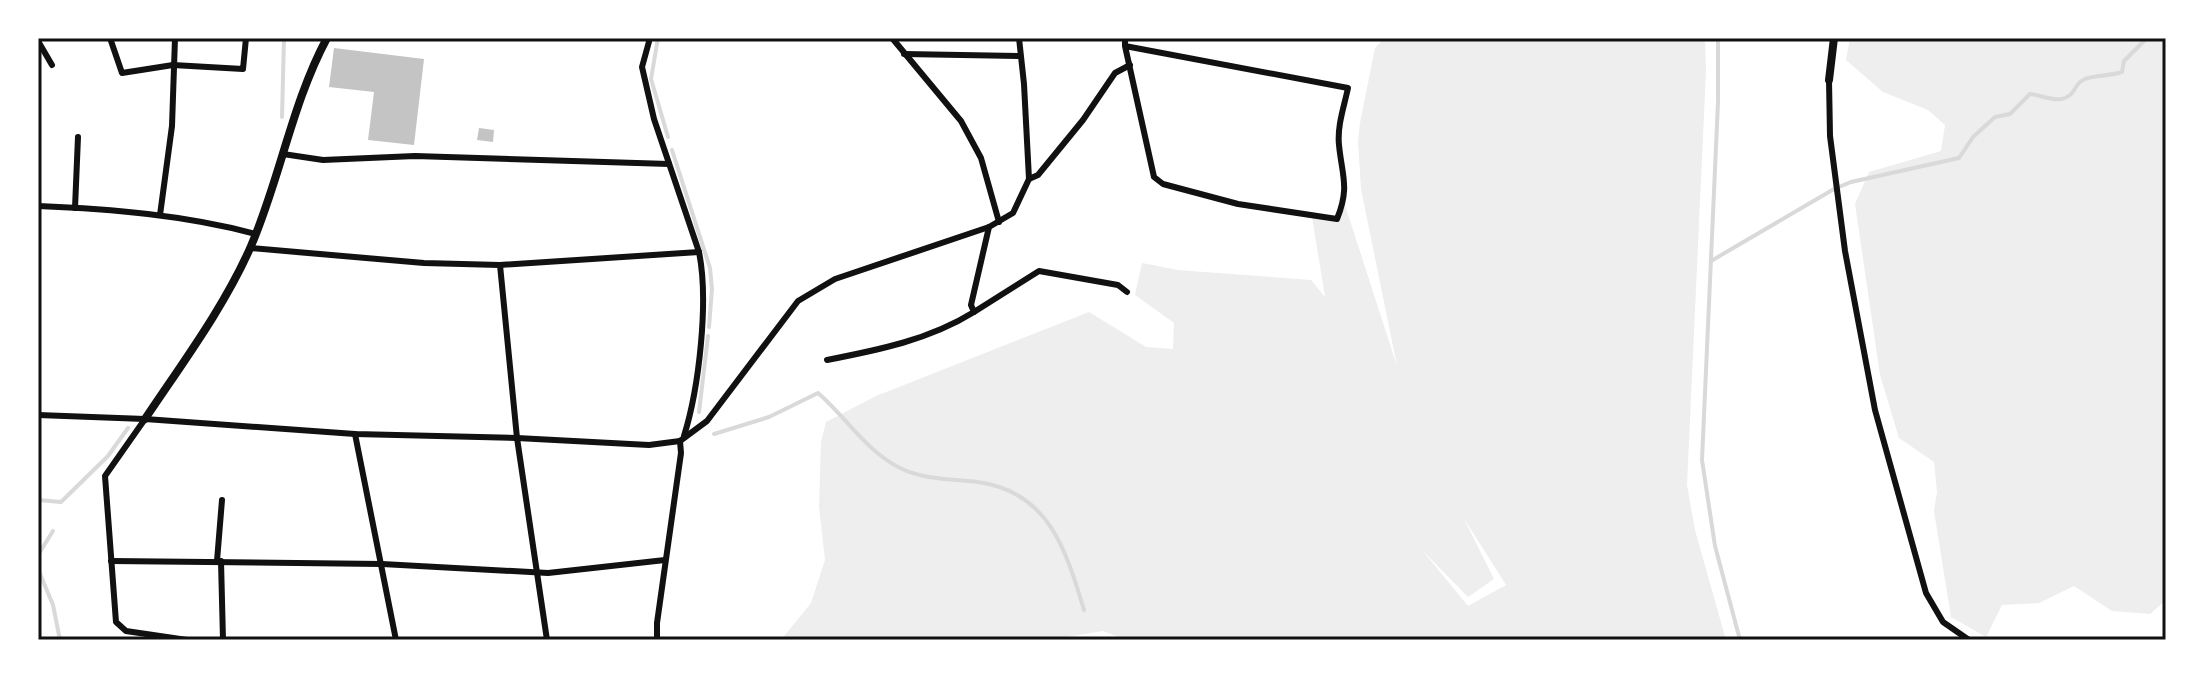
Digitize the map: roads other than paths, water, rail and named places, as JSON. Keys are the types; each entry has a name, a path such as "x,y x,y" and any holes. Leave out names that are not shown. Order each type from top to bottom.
{"street":[{"path":"110,38 122,73 173,65 243,69 246,38"},
{"path":"160,215 172,126 175,38"},
{"path":"187,640 126,631 116,622 105,476 224,297 250,248 319,52 327,38"},
{"path":"650,38 642,67 654,119 703,271 700,342 690,417 682,438 657,640"},
{"path":"892,38 961,121 981,158 999,222"},
{"path":"38,415 145,419 355,434 649,445 682,438 707,421 798,301 835,279 989,227 1013,213 1029,179 1019,38"},
{"path":"1125,38 1125,46 1154,177 1163,184 1238,204 1337,219 1344,202 1345,171 1338,144 1348,88 1125,46"},
{"path":"1834,38 1829,80 1830,136 1845,251 1875,410 1926,593 1943,622 1969,640"},
{"path":"38,41 52,65"},
{"path":"904,54 1020,56"},
{"path":"1029,179 1038,175 1083,120 1115,73 1130,65"},
{"path":"75,208 78,137"},
{"path":"283,154 323,160 415,156 669,164"},
{"path":"38,206 160,215 228,226 256,234"},
{"path":"974,312 971,305 989,227"},
{"path":"250,248 424,263 500,265 699,252"},
{"path":"500,265 517,438 547,640"},
{"path":"827,360 934,333 1039,271 1118,285 1127,292"},
{"path":"355,434 396,640"},
{"path":"222,500 219,561 223,640"},
{"path":"111,561 382,564 537,572 665,560"}],"waterway":[{"path":"282,117 284,38"},
{"path":"658,38 651,79 668,137"},
{"path":"1718,38 1718,102 1702,460 1715,546 1740,640"},
{"path":"1711,261 1834,189 1851,182 1959,158 1973,137 1995,117 2010,114 2030,94 2063,99 2085,79 2122,72 2124,61 2147,38"},
{"path":"672,150 710,268 709,327"},
{"path":"699,412 708,336"},
{"path":"714,434 769,417 818,393 866,443 900,468 928,477 978,482 1002,488 1038,511 1061,546 1084,610"},
{"path":"38,500 61,502 108,456 128,428"},
{"path":"38,555 53,531"},
{"path":"38,569 53,605 60,640"}]}
